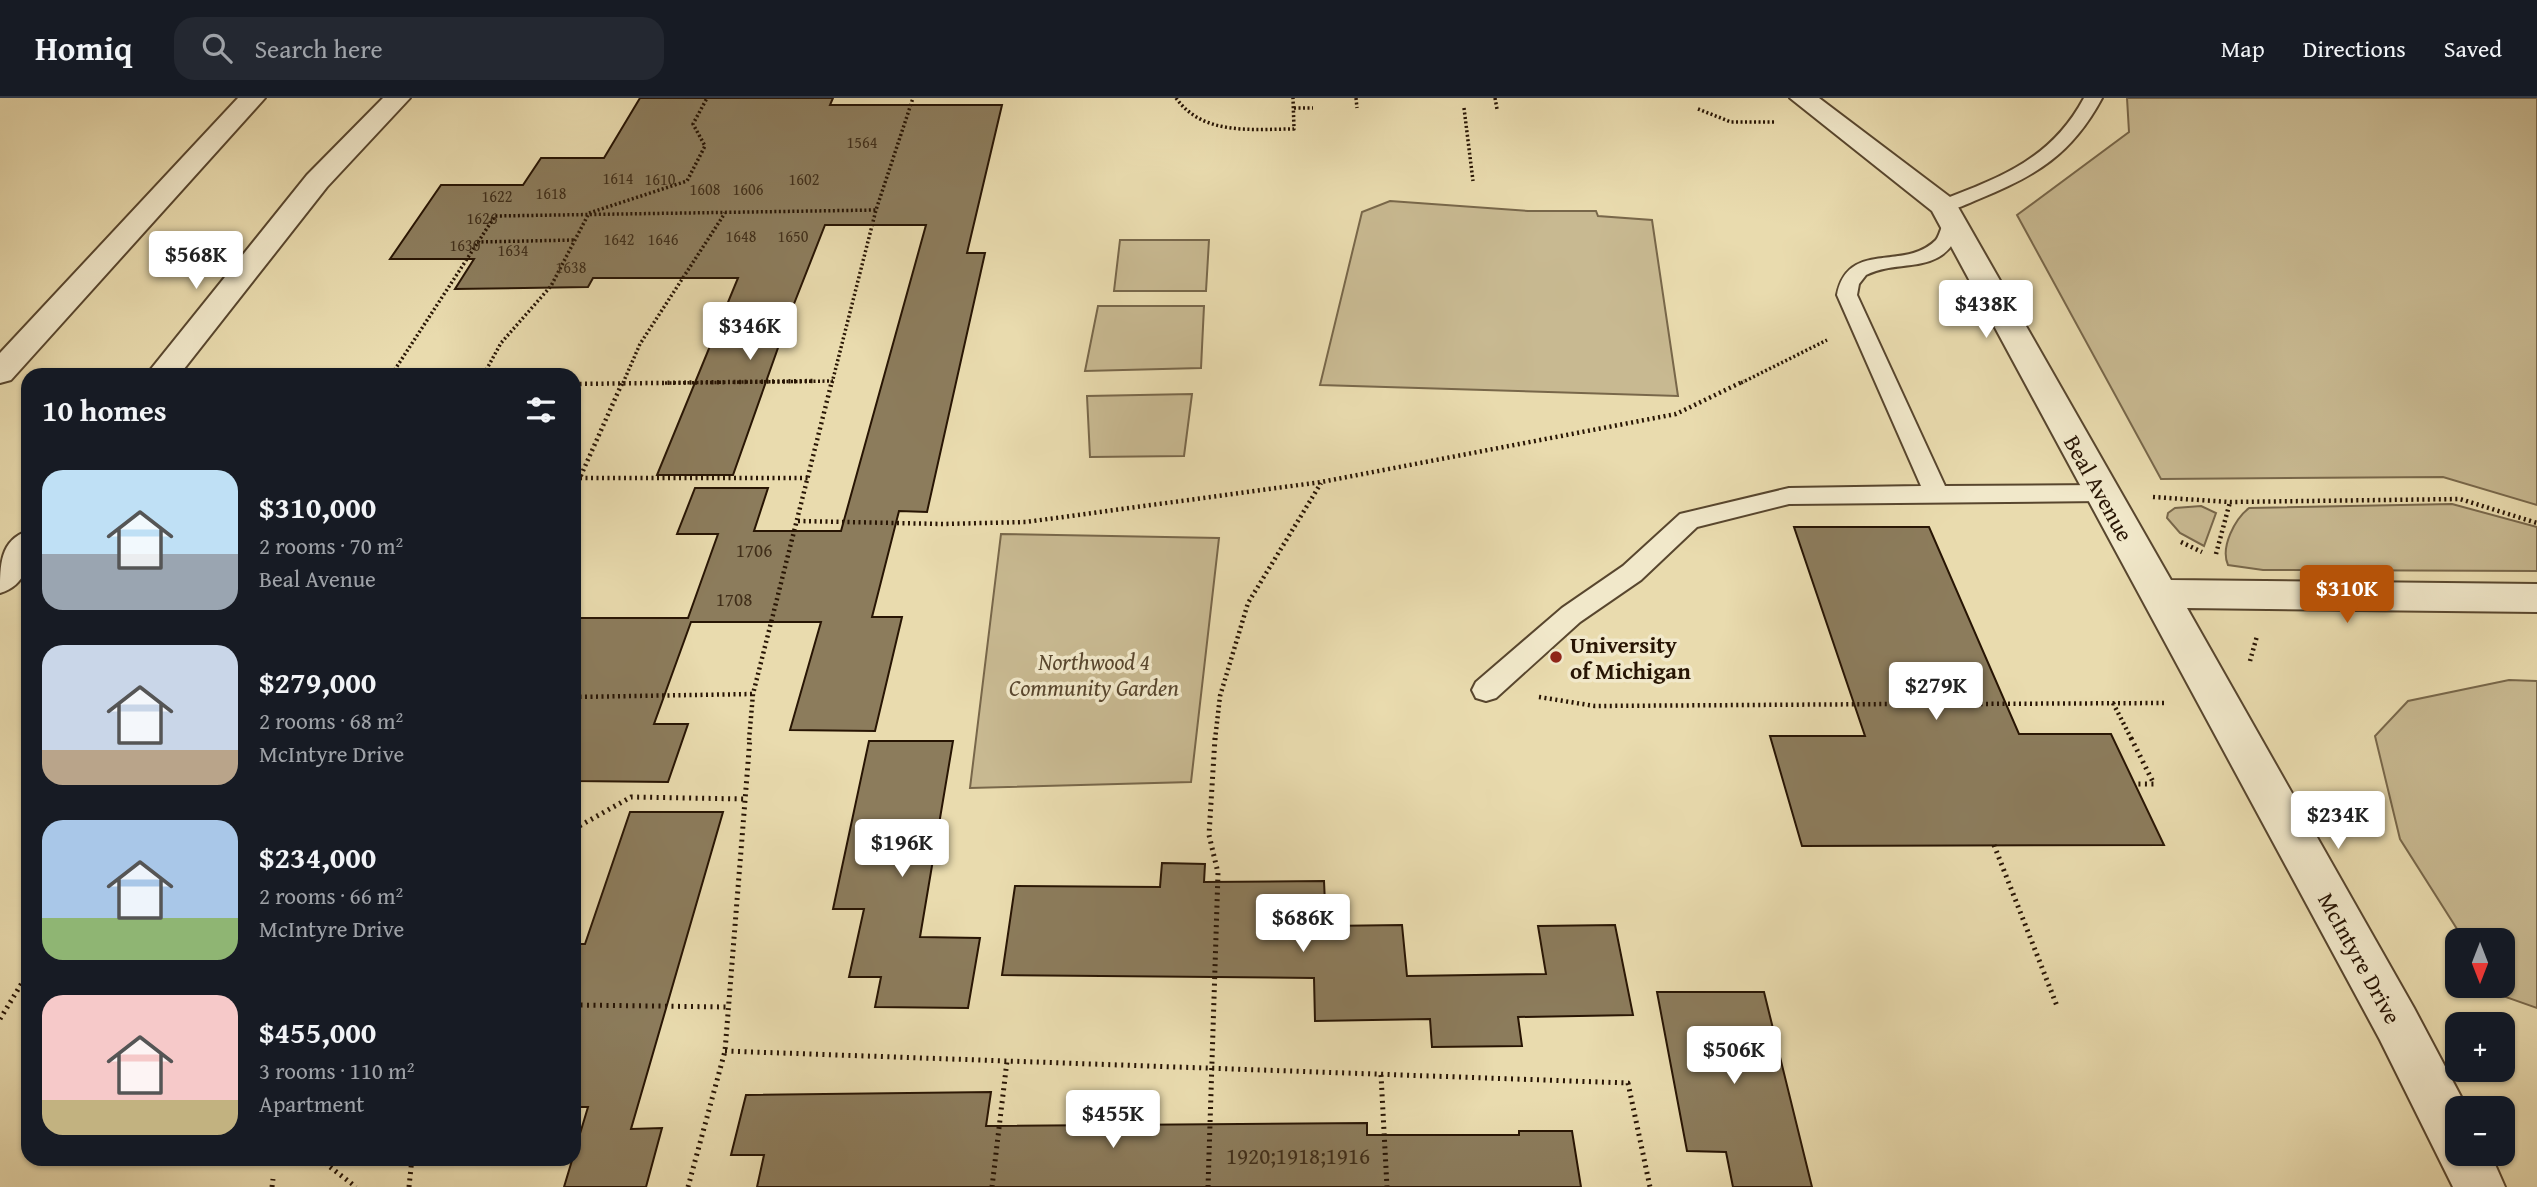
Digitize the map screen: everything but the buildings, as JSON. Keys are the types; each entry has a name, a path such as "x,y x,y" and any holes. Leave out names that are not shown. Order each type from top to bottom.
{"street":[{"path":"0,373 252,98"},
{"path":"168,368 317,181 397,98"},
{"name":"Beal Avenue","path":"1803,98 1948,215 2158,594"},
{"path":"0,579 21,553"},
{"path":"2158,594 2537,598"},
{"name":"McIntyre Drive","path":"2158,594 2397,1024 2445,1117"},
{"path":"2470,1166 2479,1187"}],"lane":[{"path":"1937,495 1847,295 1848,282 1865,266 1923,256 1947,240 1948,215 2057,150 2083,120 2093,98"},
{"path":"1486,690 1571,614 1632,573 1689,520 1788,496 2102,494"}],"path":[{"path":"487,368 502,343 551,286 589,213 687,181 705,146 693,124 707,98"},
{"path":"688,1187 725,1051 752,694 876,211 913,98"},
{"path":"1176,98 1190,117 1220,126 1294,129 1293,98"},
{"path":"1356,98 1357,108"},
{"path":"1495,98 1497,109"},
{"path":"1294,108 1313,108"},
{"path":"1464,108 1473,181"},
{"path":"1698,109 1731,122 1780,122"},
{"path":"396,368 495,216 876,211"},
{"path":"581,476 640,344 725,212"},
{"path":"477,243 575,240"},
{"path":"798,521 943,524 1026,522 1321,482 1676,414 1726,392 1784,359 1838,335"},
{"path":"581,384 623,381 833,381"},
{"path":"581,478 808,478"},
{"path":"1208,1187 1218,873 1209,835 1220,696 1248,603 1321,482"},
{"path":"2102,494 2230,502 2460,499 2537,523"},
{"path":"2215,558 2230,502"},
{"path":"1486,690 1595,706 1898,704"},
{"path":"581,697 752,694"},
{"path":"2113,703 2154,784 2135,784"},
{"path":"581,825 631,797 744,799"},
{"path":"1994,845 2057,1006"},
{"path":"0,1019 21,984"},
{"path":"581,1005 729,1007"},
{"path":"725,1051 1628,1083 1650,1187"},
{"path":"992,1187 1007,1061"},
{"path":"1381,1074 1387,1187"},
{"path":"328,1166 356,1187"},
{"path":"410,1187 411,1166"},
{"path":"272,1187 273,1179"}],"green space":[{"path":"2127,98 2537,98 2537,505 2443,477 2161,479 2017,215 2129,132"},
{"path":"1390,201 1528,211 1596,211 1598,216 1652,220 1678,396 1320,385 1362,212"},
{"path":"1120,240 1209,240 1206,291 1114,291"},
{"path":"1098,306 1204,306 1201,368 1085,371"},
{"path":"1192,394 1184,456 1090,457 1087,396"},
{"path":"2452,504 2537,527 2537,571 2263,570 2228,565 2226,558 2230,534 2249,508"},
{"path":"2201,506 2216,513 2204,546 2180,533 2167,518 2168,513 2175,508"},
{"name":"Northwood 4 Community Garden","path":"1001,534 1219,538 1191,782 970,788"},
{"path":"2509,680 2537,681 2537,1008 2509,998 2515,998 2515,928 2456,928 2400,839 2375,736 2408,701"}],"place":[{"name":"University of Michigan","path":"1556,657"}]}
